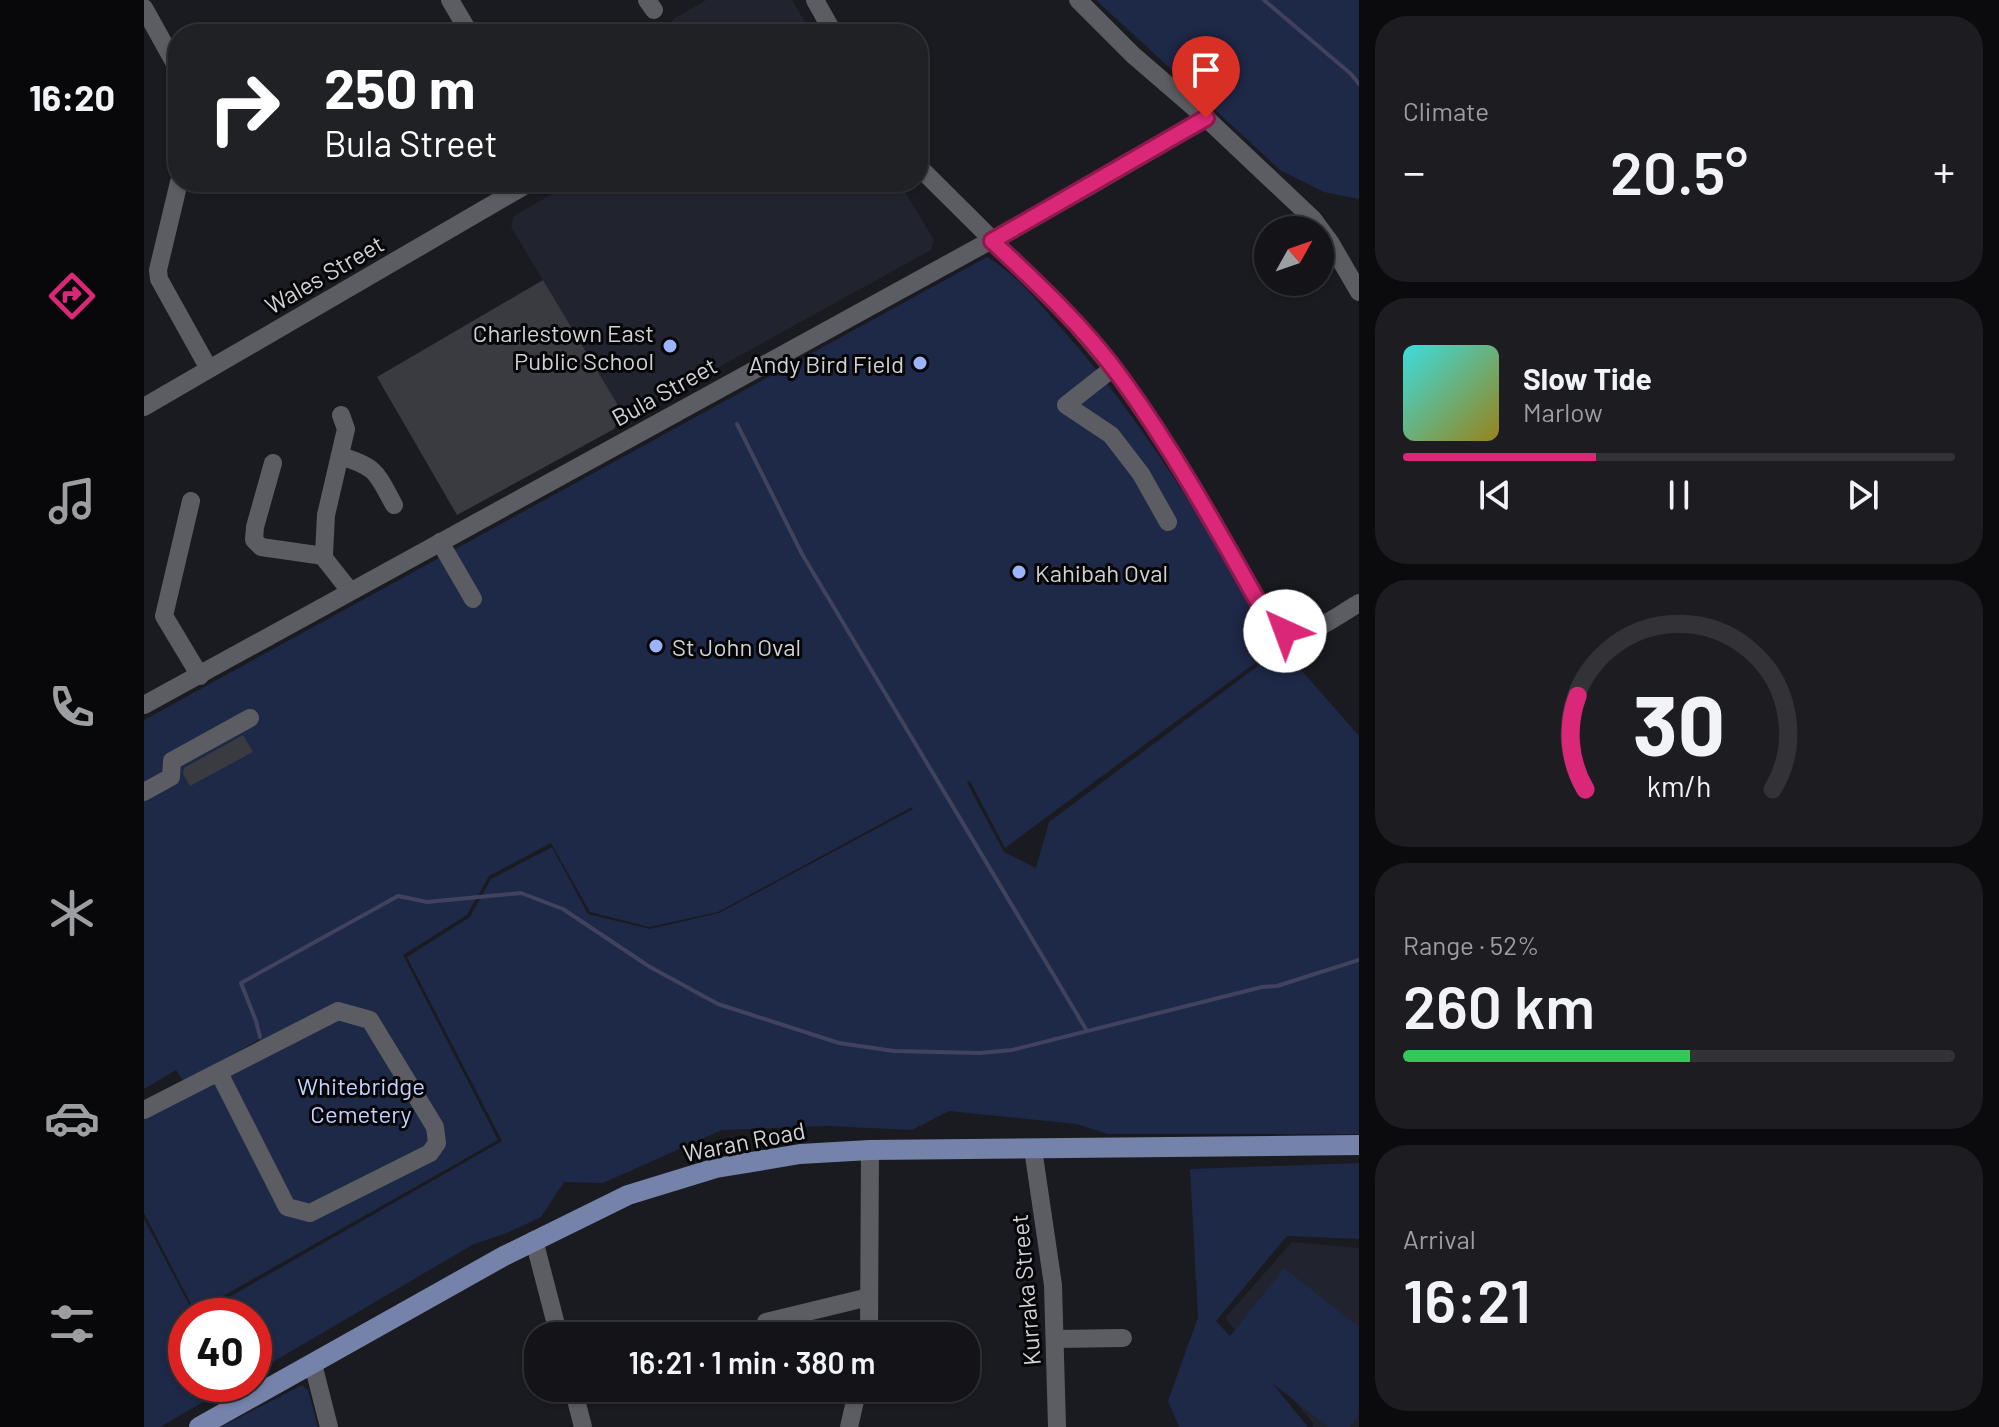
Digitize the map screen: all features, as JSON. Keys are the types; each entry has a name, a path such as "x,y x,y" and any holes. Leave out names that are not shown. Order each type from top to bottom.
{"main road":[{"name":"Waran Road","path":"199,1427 534,1240 628,1195 716,1168 800,1154 870,1150 1359,1145"}],"street":[{"path":"450,0 464,24"},
{"path":"815,0 828,24"},
{"path":"1078,0 1133,55 1206,118 1313,219 1359,292"},
{"path":"144,8 168,51"},
{"name":"Bula Street","path":"144,705 992,241 1206,118"},
{"path":"928,176 1067,314 1113,368 1168,447 1270,621 1285,631 1303,632 1359,603"},
{"path":"177,192 158,270 159,279 209,369"},
{"name":"Wales Street","path":"144,407 514,192"},
{"path":"1113,368 1066,405 1111,435 1141,474 1168,522"},
{"path":"341,415 346,429 326,515 324,556 350,591"},
{"path":"340,456 364,463 374,470 394,505"},
{"path":"273,463 254,540 261,547 324,556"},
{"path":"191,501 164,616 200,676"},
{"path":"440,542 473,599"},
{"path":"144,614 164,616"},
{"path":"144,792 171,777 172,761 250,718"},
{"path":"144,1110 338,1011 370,1020 435,1127 437,1143 430,1153 310,1213 287,1207 219,1073"},
{"name":"Kurraka Street","path":"1033,1149 1053,1285 1057,1427"},
{"path":"869,1322 870,1150"},
{"path":"534,1240 555,1322"},
{"path":"766,1322 869,1297"},
{"path":"1056,1339 1123,1338"},
{"path":"313,1364 329,1427"},
{"path":"577,1402 583,1427"},
{"path":"849,1427 855,1402"}],"shaded area":[{"path":"706,0 792,0 806,24 669,24"},
{"name":"Charlestown East Public School","path":"555,192 905,192 934,240 931,250 632,415 622,412 511,227 514,216"},
{"path":"1292,1242 1359,1248 1359,1427 1313,1427 1313,1423 1225,1318"}],"green space":[{"path":"1096,0 1359,0 1359,199 1324,192 1280,170"},
{"name":"Whitebridge Cemetery","path":"987,257 1008,272 1035,299 1122,403 1177,482 1278,646 1005,848 970,781 967,783 1004,852 1036,868 1049,822 1282,648 1359,736 1359,1134 1108,1134 1076,1124 949,1111 912,1130 828,1126 722,1130 603,1183 564,1182 541,1217 474,1244 272,1362 272,1298 227,1298 502,1141 407,957 470,917 491,879 552,847 588,914 650,929 719,913 913,809 718,912 649,927 590,912 551,843 489,876 467,915 403,955 498,1140 220,1298 188,1298 144,1213 144,1114 266,1054 258,1040 184,1082 176,1070 144,1089 144,720"},
{"path":"1359,1163 1359,1239 1287,1236 1216,1321 1230,1336 1284,1268 1359,1327 1359,1415 1350,1427 1328,1427 1272,1383 1308,1427 1179,1427 1168,1401 1198,1317 1190,1169"},
{"path":"144,1219 186,1298 168,1298 168,1402 203,1402 160,1427 144,1427"},
{"path":"302,1385 308,1390 318,1427 221,1427 272,1402"}],"building":[{"path":"543,280 622,412 614,429 457,515 377,377"},
{"path":"243,735 253,752 190,786 183,774 184,768"}],"waterway":[{"path":"1264,0 1359,84"},
{"path":"737,424 802,554 1087,1031"},
{"path":"260,1037 241,983 398,896 427,902 521,893 563,909 650,967 718,1004 839,1043 894,1051 980,1053 1012,1050 1262,987 1277,986 1359,960"}],"place":[{"name":"Charlestown East Public School","path":"670,346"},
{"name":"Andy Bird Field","path":"920,363"},
{"name":"Kahibah Oval","path":"1019,572"},
{"name":"St John Oval","path":"656,646"}],"route":[{"path":"1206,118 992,241 1067,314 1120,377 1168,447 1270,621 1285,631"}]}
